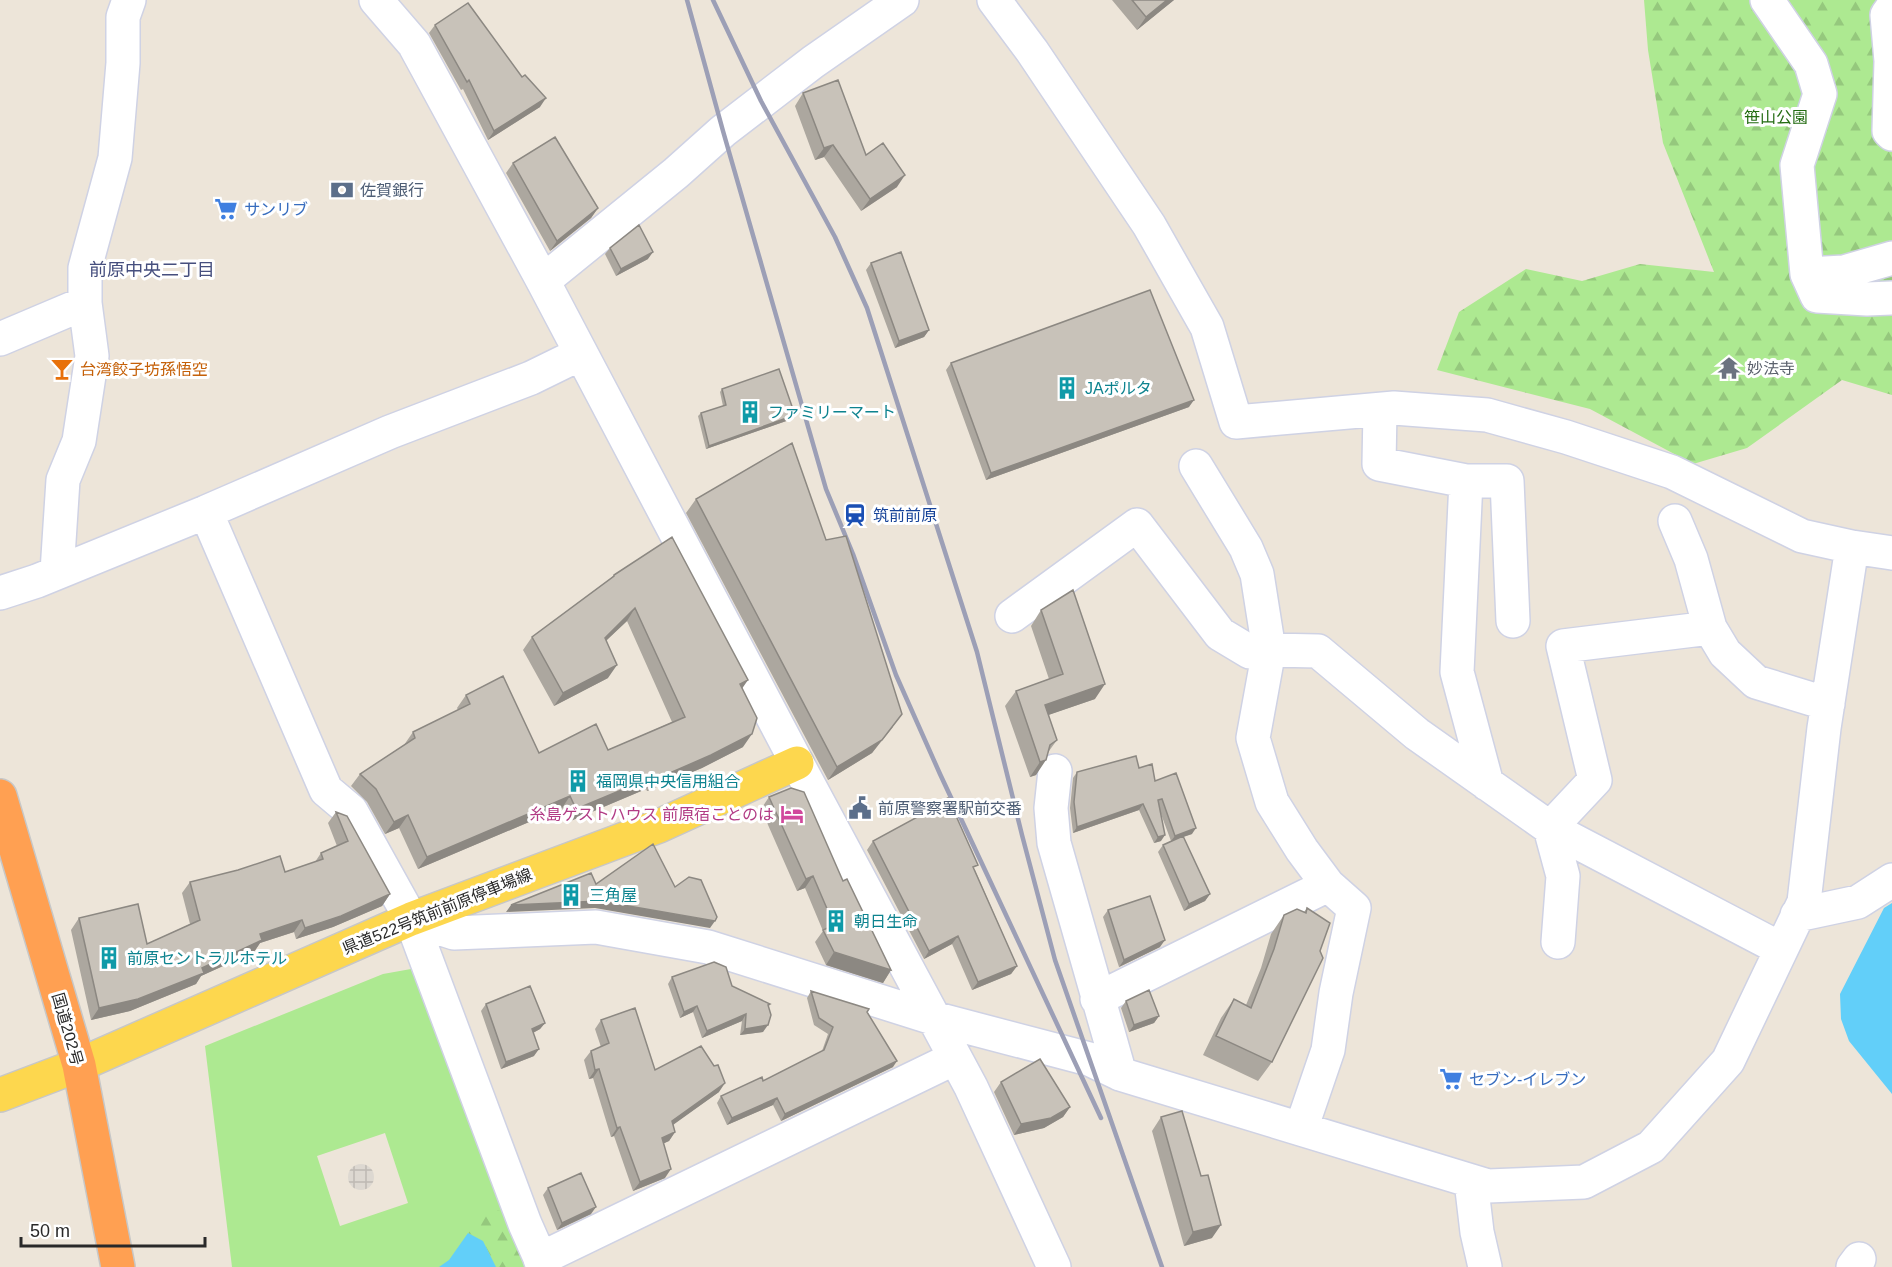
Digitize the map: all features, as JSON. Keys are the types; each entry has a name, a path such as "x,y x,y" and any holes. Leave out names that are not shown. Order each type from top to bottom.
{"highway":[{"name":"国道202号","path":"0,796 79,1065 118,1267"}],"main road":[{"name":"県道522号筑前前原停車場線","path":"0,1095 79,1065 411,918 659,826 797,763"}],"street":[{"path":"57,572 63,480 79,441 92,356 85,303 85,268 115,158 123,63 123,17 129,0"},
{"path":"376,0 414,44 543,281 971,1087 1054,1267"},
{"path":"543,281 676,173 704,146 750,109 902,0"},
{"path":"994,0 1098,147 1155,236 1207,327 1236,422 1394,408 1487,415 1566,437 1672,472 1802,536 1892,553"},
{"path":"1767,0 1811,64 1820,94 1797,165 1807,274 1817,297 1867,299 1892,297"},
{"path":"1892,8 1887,15 1891,61 1889,131 1892,134"},
{"path":"1807,274 1844,272 1892,258"},
{"path":"0,339 85,303"},
{"path":"0,593 206,512 390,432 531,378 580,354"},
{"path":"1380,410 1379,464 1466,481 1507,482 1513,621"},
{"path":"1196,466 1246,548 1257,574 1269,650 1253,738 1272,802 1302,850 1328,885 1354,908 1336,993 1328,1050 1301,1129"},
{"path":"1466,481 1457,672 1487,784"},
{"path":"206,512 326,790 351,811 411,918 525,1224 542,1263 955,1058"},
{"path":"1675,521 1692,559 1710,628 1725,653 1756,682 1828,704"},
{"path":"1012,616 1137,525 1220,634 1250,652 1318,651 1417,734 1550,828 1781,949"},
{"path":"411,918 454,933 596,927 708,947 933,1018 1089,1059 1120,1074 1488,1186 1584,1182 1651,1147 1728,1060 1804,902 1828,704 1852,547"},
{"path":"1550,828 1595,780 1563,646 1710,628"},
{"path":"1055,771 1051,808 1054,843 1120,1074"},
{"path":"1550,828 1563,876 1558,942"},
{"path":"1797,915 1858,902 1892,880"},
{"path":"1098,999 1328,885"},
{"path":"1472,1180 1477,1232 1485,1267"}],"green space":[{"name":"笹山公園","path":"1644,0 1892,0 1892,395 1842,380 1747,448 1693,464 1590,409 1437,370 1459,312 1526,269 1582,281 1640,264 1714,272 1663,143 1648,50"},
{"path":"411,969 532,1267 232,1267 205,1046 383,974","holes":["385,1133 408,1203 340,1226 317,1156"]},
{"path":"489,1208 508,1213 512,1237 525,1267 496,1267 483,1241 468,1233 472,1220"}],"shaded area":[{"path":"361,1164 370,1168 374,1177 370,1186 361,1190 352,1186 348,1177 352,1168"}],"water":[{"path":"1892,903 1892,1094 1849,1041 1841,1019 1840,994 1884,908"},
{"path":"468,1233 483,1241 496,1267 439,1267 449,1260"}],"building":[{"path":"1132,0 1167,0 1146,17"},
{"path":"468,3 522,77 525,75 546,98 494,131 469,80 467,82 435,25"},
{"path":"838,80 866,155 883,143 905,175 870,199 833,145 824,148 803,93"},
{"path":"555,137 598,208 557,241 513,163"},
{"path":"639,225 653,252 621,269 610,248"},
{"path":"901,252 929,330 899,341 871,263"},
{"name":"JAポルタ","path":"1150,290 1194,400 991,473 951,363"},
{"name":"ファミリーマート","path":"779,369 795,415 709,446 701,413 726,405 722,389"},
{"path":"792,443 826,540 846,536 902,714 882,740 837,767 696,499"},
{"path":"672,537 748,680 740,684 757,718 752,734 656,779 655,776 576,809 570,796 427,857 408,815 394,822 376,789 360,774 415,738 413,732 470,704 466,695 503,676 539,753 596,724 608,750 685,717 635,608 605,638 617,665 563,693 532,637 614,575"},
{"path":"1073,590 1105,684 1045,705 1057,740 1050,745 1046,760 1040,762 1016,691 1063,674 1041,610"},
{"path":"1136,756 1139,768 1152,764 1155,781 1176,773 1196,828 1175,836 1162,799 1158,800 1165,835 1158,837 1143,804 1077,827 1074,802 1077,772"},
{"path":"791,788 804,792 843,881 847,879 891,970 834,952 823,930 834,925 813,876 806,879 769,797"},
{"path":"948,798 978,865 973,867 1017,966 978,982 958,936 929,951 873,841 923,814 921,810"},
{"path":"336,812 347,816 390,894 341,916 305,928 302,920 260,934 262,940 202,968 204,973 138,999 99,1008 79,918 138,904 147,944 200,920 190,882 280,856 285,872 323,859 321,853 348,841"},
{"path":"1183,836 1210,894 1189,904 1163,845"},
{"path":"653,844 675,887 689,877 701,880 717,917 715,921 600,901 511,905 591,873 596,884"},
{"path":"1150,896 1165,940 1124,960 1108,910"},
{"path":"1307,908 1330,923 1320,951 1323,958 1272,1062 1216,1036 1234,999 1251,1008 1274,949 1284,915 1297,909 1306,913"},
{"path":"714,962 726,967 732,986 770,1004 768,1005 771,1015 768,1025 745,1029 746,1014 707,1031 697,1006 684,1012 672,977"},
{"path":"530,986 545,1023 532,1029 539,1049 506,1062 486,1004"},
{"path":"1149,990 1159,1016 1134,1025 1126,1001"},
{"path":"811,991 869,1009 867,1012 897,1061 785,1114 777,1098 732,1118 721,1096 762,1077 763,1081 824,1050 833,1027 819,1018"},
{"path":"635,1008 655,1070 701,1046 714,1066 718,1065 725,1083 672,1121 675,1132 662,1138 671,1169 640,1182 620,1127 617,1128 599,1069 595,1070 591,1051 609,1043 601,1020"},
{"path":"1040,1059 1070,1107 1051,1118 1021,1124 1001,1082"},
{"path":"1182,1111 1201,1176 1208,1175 1221,1225 1193,1232 1161,1117"},
{"path":"581,1173 596,1207 562,1223 548,1188"}],"railway":[{"path":"687,0 826,489 853,554 896,675 1101,1118"},
{"path":"713,0 761,101 835,237 867,308 977,652 1055,960 1162,1267"}],"place":[{"name":"佐賀銀行","path":"342,190"},
{"name":"サンリブ","path":"226,209"},
{"name":"妙法寺","path":"1729,368"},
{"name":"台湾餃子坊孫悟空","path":"62,369"},
{"name":"JAポルタ","path":"1067,388"},
{"name":"ファミリーマート","path":"750,412"},
{"name":"筑前前原","path":"855,515"},
{"name":"福岡県中央信用組合","path":"578,781"},
{"name":"前原警察署駅前交番","path":"860,808"},
{"name":"糸島ゲストハウス 前原宿ことのは","path":"792,814"},
{"name":"三角屋","path":"571,895"},
{"name":"朝日生命","path":"836,921"},
{"name":"前原セントラルホテル","path":"109,958"},
{"name":"セブン-イレブン","path":"1451,1079"}],"district":[{"name":"前原中央二丁目","path":"152,270"}]}
